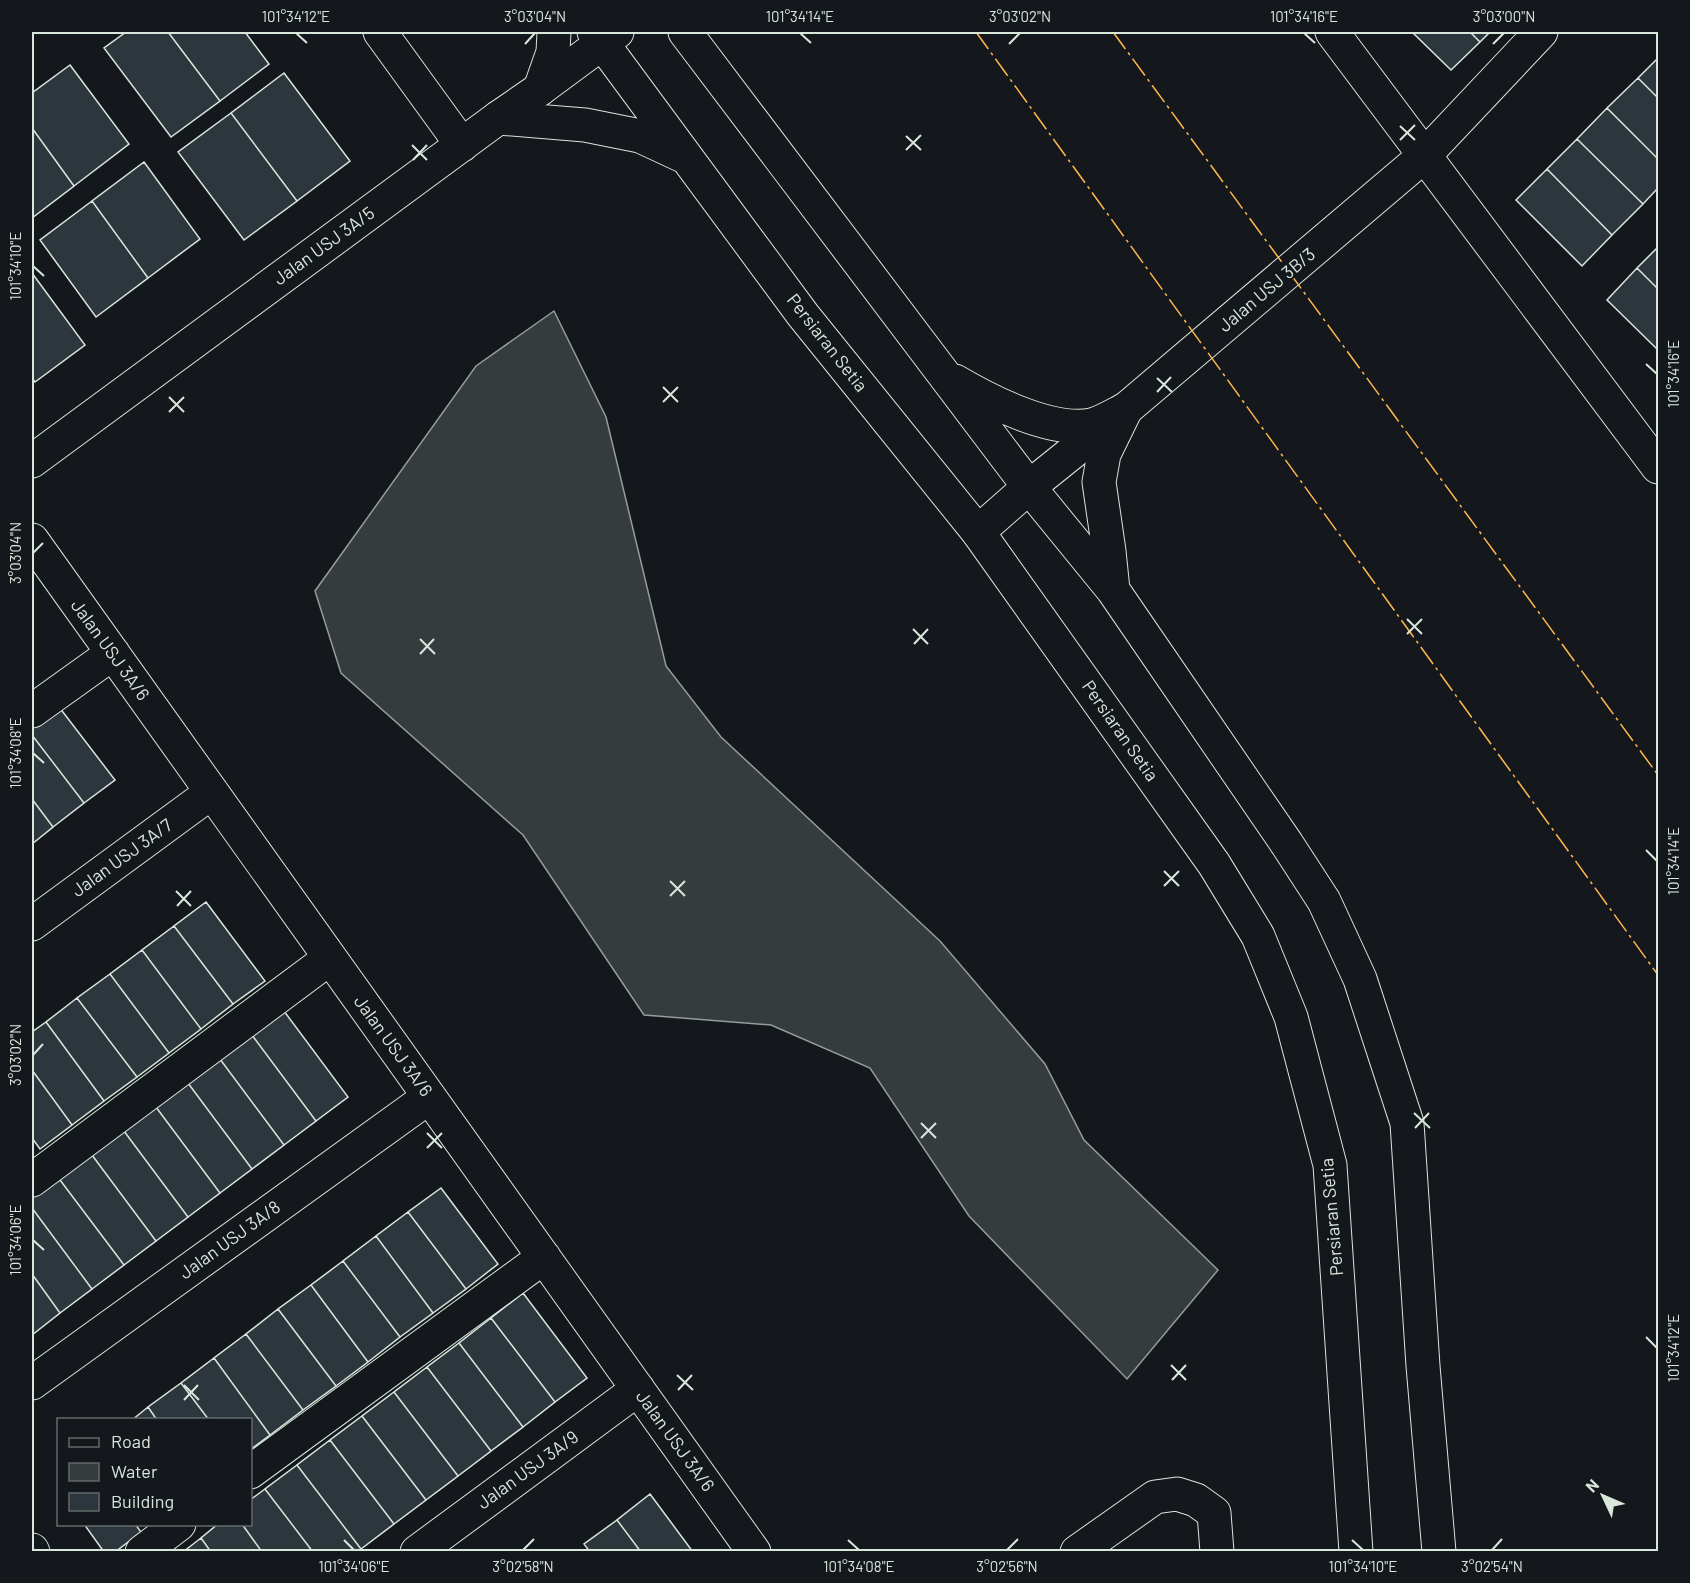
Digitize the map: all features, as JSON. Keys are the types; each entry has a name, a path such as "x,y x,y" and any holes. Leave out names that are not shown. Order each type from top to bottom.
{"street":[{"path":"380,32 462,145"},
{"path":"540,90 553,52 554,32"},
{"path":"685,32 1029,487 1113,590 1281,834 1318,892 1360,979 1407,1123 1422,1366 1439,1551"},
{"path":"1332,32 1424,156 1654,451"},
{"name":"Jalan USJ 3B/3","path":"978,531 1126,409 1424,156 1541,32"},
{"name":"Jalan USJ 3A/5","path":"32,461 498,118 540,90 604,35"},
{"name":"Persiaran Setia","path":"604,35 687,159 803,315 978,531 1214,864 1258,936 1291,1017 1330,1165 1356,1551"},
{"path":"498,118 585,125 640,135 687,159"},
{"path":"945,376 984,398 1039,420 1064,426 1092,425 1126,409"},
{"path":"1113,590 1099,482 1104,454 1126,409"},
{"name":"Jalan USJ 3A/6","path":"32,540 754,1551"},
{"path":"32,711 112,653"},
{"name":"Jalan USJ 3A/7","path":"32,924 212,792"},
{"path":"32,1180 330,958"},
{"name":"Jalan USJ 3A/8","path":"32,1383 429,1097"},
{"path":"252,1471 544,1257"},
{"name":"Jalan USJ 3A/9","path":"417,1551 638,1389"},
{"path":"1077,1551 1155,1497 1177,1494 1196,1500 1214,1513 1217,1551"},
{"path":"142,1551 176,1526"}],"water":[{"path":"554,311 606,417 666,666 721,737 940,941 1045,1064 1084,1140 1218,1270 1127,1379 969,1216 870,1068 771,1025 644,1015 523,835 341,673 315,591 476,366"}],"building":[{"path":"126,32 168,32 220,101 171,137 104,48"},
{"path":"168,32 245,32 269,64 220,101"},
{"path":"1412,32 1470,32 1480,42 1451,70"},
{"path":"1470,32 1490,32 1480,42"},
{"path":"1658,58 1658,98 1638,78"},
{"path":"70,65 129,144 74,186 32,128 32,93"},
{"path":"284,73 350,161 297,201 231,113"},
{"path":"1638,78 1658,98 1658,159 1607,108"},
{"path":"1607,108 1658,159 1658,188 1643,204 1577,139"},
{"path":"231,113 297,201 244,240 178,152"},
{"path":"32,128 74,186 32,218"},
{"path":"1577,139 1643,204 1612,235 1547,169"},
{"path":"144,162 200,239 148,278 92,201"},
{"path":"1547,169 1612,235 1582,266 1516,200"},
{"path":"92,201 148,278 96,317 40,240"},
{"path":"1658,247 1658,289 1637,268"},
{"path":"1637,268 1658,289 1658,350 1607,300"},
{"path":"32,273 85,345 35,382 32,378"},
{"path":"56,703 115,780 84,803 32,735 32,722"},
{"path":"32,735 84,803 53,827 32,799"},
{"path":"32,799 53,827 32,844"},
{"path":"206,902 265,981 233,1004 174,926"},
{"path":"174,926 233,1004 201,1029 142,950"},
{"path":"142,950 201,1029 169,1053 110,974"},
{"path":"110,974 169,1053 137,1077 77,998"},
{"path":"77,998 137,1077 104,1101 46,1022"},
{"path":"278,1003 348,1097 316,1121 246,1027"},
{"path":"46,1022 104,1101 72,1125 32,1070 32,1032"},
{"path":"246,1027 316,1121 284,1145 214,1051"},
{"path":"214,1051 284,1145 252,1169 182,1075"},
{"path":"32,1070 72,1125 40,1149 32,1138"},
{"path":"182,1075 252,1169 220,1193 150,1099"},
{"path":"150,1099 220,1193 188,1217 118,1123"},
{"path":"118,1123 188,1217 156,1241 86,1147"},
{"path":"86,1147 156,1241 124,1265 54,1172"},
{"path":"54,1172 124,1265 92,1289 32,1208 32,1188"},
{"path":"441,1188 498,1264 466,1289 408,1212"},
{"path":"32,1208 92,1289 60,1313 32,1274"},
{"path":"408,1212 466,1289 433,1313 376,1236"},
{"path":"376,1236 433,1313 400,1337 343,1261"},
{"path":"343,1261 400,1337 368,1362 311,1285"},
{"path":"32,1274 60,1313 32,1335"},
{"path":"311,1285 368,1362 336,1386 278,1309"},
{"path":"523,1293 587,1378 555,1402 491,1318"},
{"path":"278,1309 336,1386 303,1410 246,1334"},
{"path":"491,1318 555,1402 523,1427 459,1343"},
{"path":"246,1334 303,1410 270,1435 214,1358"},
{"path":"459,1343 523,1427 491,1451 427,1367"},
{"path":"214,1358 270,1435 252,1448 252,1418 207,1418 181,1383"},
{"path":"427,1367 491,1451 458,1476 394,1392"},
{"path":"181,1383 207,1418 156,1418 148,1407"},
{"path":"394,1392 458,1476 426,1500 362,1416"},
{"path":"148,1407 156,1418 134,1418"},
{"path":"362,1416 426,1500 394,1524 330,1440"},
{"path":"330,1440 394,1524 361,1549 297,1465"},
{"path":"297,1465 361,1549 358,1552 313,1552 265,1489"},
{"path":"265,1489 313,1552 262,1552 243,1526 252,1526 252,1499"},
{"path":"650,1494 693,1552 641,1552 617,1520"},
{"path":"617,1520 641,1552 590,1552 584,1544"},
{"path":"85,1526 136,1526 141,1532 115,1552 104,1552"},
{"path":"216,1526 243,1526 262,1552 211,1552 201,1538"},
{"path":"201,1538 211,1552 183,1552"}],"power":[{"path":"976,32 1658,975"},
{"path":"1113,32 1658,775"}]}
